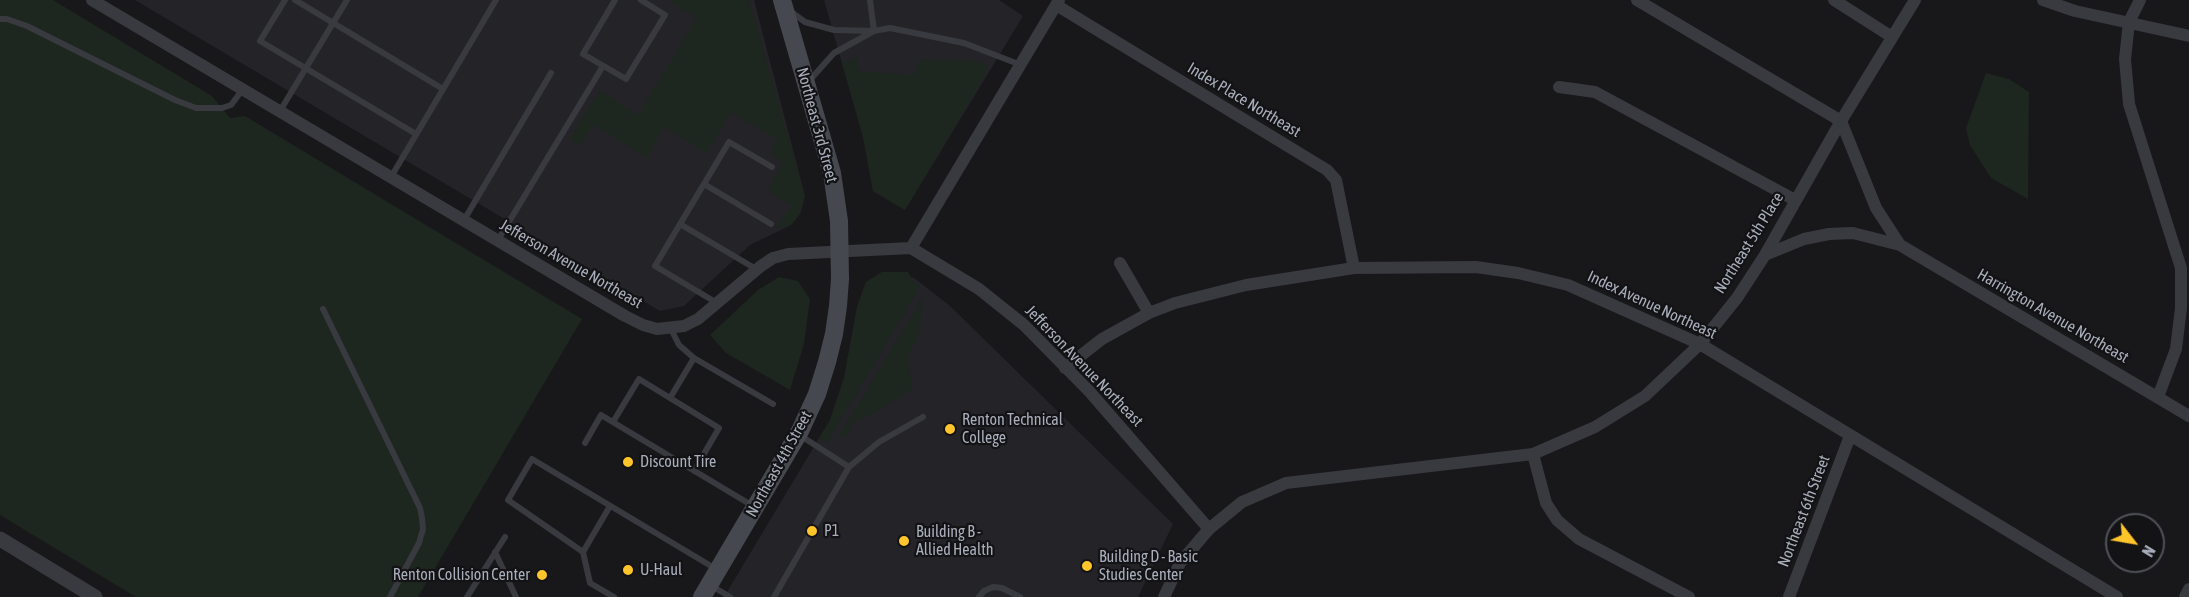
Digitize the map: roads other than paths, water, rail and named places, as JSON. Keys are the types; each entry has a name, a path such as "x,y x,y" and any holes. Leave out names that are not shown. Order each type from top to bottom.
{"main road":[{"name":"Northeast 3rd Street","path":"783,3 832,173 839,221 840,251"},
{"name":"Northeast 4th Street","path":"710,584 798,434 817,394 834,334 840,279 840,251"}],"street":[{"name":"Jefferson Avenue Northeast","path":"92,0 625,316 657,329 671,329"},
{"path":"1637,0 1841,121"},
{"path":"1834,0 1892,37"},
{"name":"Northeast 5th Place","path":"1164,597 1180,563 1209,529 1242,502 1286,483 1533,454 1595,428 1645,396 1700,344 1737,298 1766,255 1841,121 1915,0"},
{"path":"2043,0 2075,11 2189,36"},
{"path":"2140,0 2129,22 2125,60 2129,104 2181,268 2181,308 2176,349 2158,397"},
{"path":"671,329 698,319 756,269 773,258 788,254 910,248 1058,3"},
{"name":"Index Place Northeast","path":"1058,3 1327,170 1336,180 1354,268"},
{"path":"1559,87 1594,92 1795,200"},
{"name":"Harrington Avenue Northeast","path":"1841,121 1875,208 1900,245"},
{"name":"Harrington Avenue Northeast","path":"1766,255 1804,239 1829,234 1853,233 1900,245 2189,416"},
{"name":"Jefferson Avenue Northeast","path":"910,248 987,296 1024,325 1089,391 1209,529"},
{"path":"1120,263 1149,313"},
{"name":"Index Avenue Northeast","path":"1065,368 1102,339 1149,313 1175,303 1246,285 1354,268 1476,267 1518,273 1569,285 1700,344 2117,597"},
{"name":"Northeast 6th Street","path":"1789,597 1850,436"},
{"path":"1533,454 1546,503 1557,520 1580,538 1689,597"},
{"path":"0,539 94,597"},
{"path":"2185,597 2189,590"}],"lane":[{"path":"285,0 260,41 416,134"},
{"path":"295,0 443,89"},
{"path":"280,111 347,0"},
{"path":"391,177 496,0"},
{"path":"615,0 583,54 626,80 665,15 641,0"},
{"path":"870,0 874,31"},
{"path":"783,3 805,22 826,28 874,31 890,28 964,43 1021,66"},
{"path":"0,19 27,26 175,100 196,108 222,108 231,105 243,89"},
{"path":"807,84 834,53 874,31"},
{"path":"498,241 603,66"},
{"path":"464,220 551,73"},
{"path":"717,303 656,266 729,142 772,167"},
{"path":"704,184 771,224"},
{"path":"680,225 756,269"},
{"path":"323,309 420,508 423,529 419,543 390,597"},
{"path":"671,329 679,345 694,358 773,404"},
{"path":"670,398 694,358"},
{"path":"613,422 639,379 720,428 694,471"},
{"path":"585,443 601,415 756,508"},
{"path":"774,597 849,467 879,442 923,417"},
{"path":"798,434 849,467"},
{"path":"614,597 590,583 582,552 508,500 532,459 610,506 730,597"},
{"path":"582,552 610,506"},
{"path":"467,597 505,537"},
{"path":"495,552 516,597"},
{"path":"979,597 984,591 993,587 1002,588 1020,597"}],"place":[{"name":"Renton Technical College","path":"950,429"},
{"name":"Discount Tire","path":"628,462"},
{"name":"P1","path":"812,531"},
{"name":"Building B - Allied Health","path":"904,541"},
{"name":"Building D - Basic Studies Center","path":"1087,566"},
{"name":"U-Haul","path":"628,570"},
{"name":"Renton Collision Center","path":"542,575"}]}
